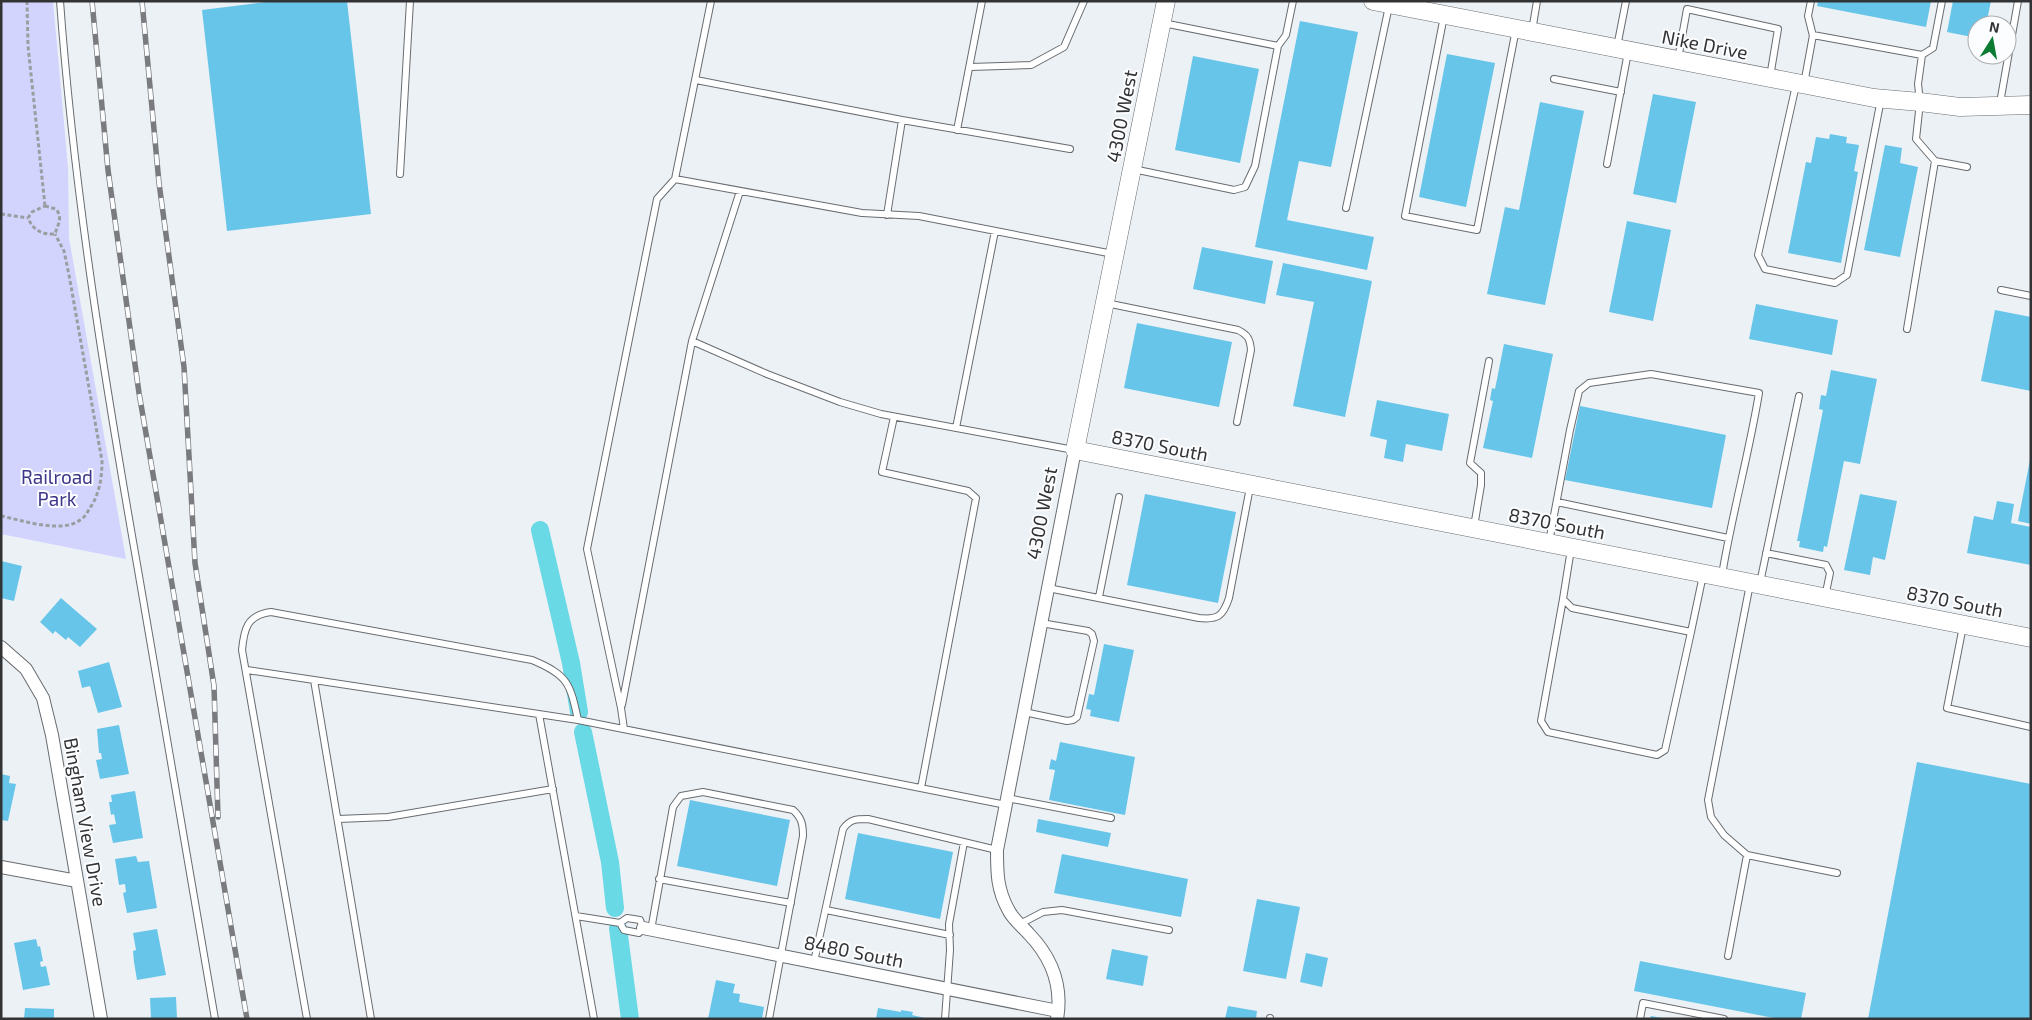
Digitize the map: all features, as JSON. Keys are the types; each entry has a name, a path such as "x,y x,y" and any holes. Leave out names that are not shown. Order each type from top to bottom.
{"street":[{"name":"4300 West","path":"1058,1015 1057,980 1044,950 1009,912 997,882 997,850 1166,1"},
{"name":"Nike Drive","path":"1381,3 1881,99 1960,107 2031,105"},
{"name":"8370 South","path":"1076,450 2031,638"},
{"name":"Bingham View Drive","path":"1,647 26,669 43,698 52,735 100,1019"},
{"path":"1,867 77,881"},
{"name":"8480 South","path":"647,929 947,989 1058,1015"}],"lane":[{"path":"60,1 72,142 102,358 215,1019"},
{"path":"400,174 410,1"},
{"path":"624,729 587,548 657,199 675,179 711,1"},
{"path":"957,130 982,1"},
{"path":"970,67 1031,66 1064,47 1084,1"},
{"path":"1132,168 1234,190 1245,187 1255,166 1278,46 1286,35 1293,1"},
{"path":"1445,15 1405,216 1477,230 1524,30 1538,1"},
{"path":"1607,164 1621,92 1626,1"},
{"path":"1811,1 1808,16 1813,36 1758,255 1765,269 1835,283 1847,275 1881,99"},
{"path":"1813,36 1922,55 1933,48 1942,1"},
{"path":"2000,106 2018,1"},
{"path":"1346,208 1381,3"},
{"path":"1677,60 1687,10 1778,30 1770,78"},
{"path":"1161,22 1278,46"},
{"path":"1922,55 1918,84 1920,102 1916,139 1935,162 1967,166"},
{"path":"1554,79 1621,92"},
{"path":"696,80 902,120 1070,149"},
{"path":"887,215 902,120"},
{"path":"1907,329 1935,162"},
{"path":"675,179 862,213 919,216 1115,254"},
{"path":"621,708 692,341 740,191"},
{"path":"956,428 995,231"},
{"path":"2001,290 2031,296"},
{"path":"1105,303 1238,330 1245,334 1250,340 1251,350 1237,422"},
{"path":"692,341 767,374 840,402 894,417 1076,450"},
{"path":"1474,528 1481,485 1481,473 1470,463 1489,361"},
{"path":"1549,543 1570,430 1580,391 1589,383 1651,374 1759,393 1751,438 1728,538 1722,577"},
{"path":"1799,396 1766,552 1755,584 1708,800 1711,817 1724,835 1748,855 1837,873"},
{"path":"894,417 882,472 968,491 976,498 922,788"},
{"path":"1048,588 1199,618 1212,620 1218,617 1225,610 1229,598 1250,484"},
{"path":"1099,597 1119,497"},
{"path":"1557,502 1728,538"},
{"path":"1571,547 1541,721 1548,732 1656,755 1665,750 1703,573"},
{"path":"1766,552 1826,565 1830,573 1825,597"},
{"path":"1563,599 1572,608 1691,632"},
{"path":"307,1019 242,650 244,633 250,621 260,613 271,612 532,660 559,674 572,691 578,720"},
{"path":"1024,712 1067,721 1077,717 1094,642 1092,634 1088,631 1041,623"},
{"path":"1963,624 1947,708 2031,727"},
{"path":"247,670 578,720 922,788 1111,818"},
{"path":"314,680 371,1019"},
{"path":"539,714 594,1019"},
{"path":"338,819 388,817 553,789"},
{"path":"620,923 624,930 639,933 647,929 676,802 681,796 703,792 793,810 800,817 804,836 769,1019"},
{"path":"814,962 843,829 847,823 854,819 868,819 997,850"},
{"path":"945,1019 949,924 964,842"},
{"path":"1728,956 1748,855"},
{"path":"659,879 791,903"},
{"path":"826,910 950,935"},
{"path":"1020,924 1043,912 1062,910 1169,930"},
{"path":"576,916 620,923 627,918 640,920 647,929"},
{"path":"1640,1019 1643,1003 1724,1019"},
{"path":"1683,1019 1684,1011"}],"path":[{"path":"27,1 28,46 45,206"},
{"path":"28,218 32,212 45,206 56,209 59,213 60,223 55,234"},
{"path":"1,214 28,218"},
{"path":"28,218 32,226 39,232 55,234"},
{"path":"1,516 46,525 75,523 85,516 95,499 102,477 102,461 69,274 64,251 55,234"}],"green space":[{"name":"Railroad Park","path":"1,1 53,1 68,167 69,238 126,559 1,534"}],"building":[{"path":"274,1 347,1 371,214 227,231 202,10"},
{"path":"1818,1 1931,1 1926,27 1817,6"},
{"path":"1953,1 1991,1 1988,15 1967,15 1967,36 1947,32"},
{"path":"1300,21 1358,32 1331,167 1299,161 1287,220 1374,237 1367,270 1255,247"},
{"path":"1447,54 1495,63 1466,207 1419,197"},
{"path":"1193,56 1259,69 1240,163 1175,150"},
{"path":"1653,94 1696,102 1676,203 1633,194"},
{"path":"1540,102 1584,111 1545,305 1487,294 1505,207 1519,210"},
{"path":"1830,134 1847,137 1846,143 1859,145 1854,171 1858,172 1841,263 1788,253 1806,162 1811,163 1816,137 1829,139"},
{"path":"1885,145 1902,148 1900,163 1918,167 1900,257 1864,250"},
{"path":"1627,221 1671,230 1653,321 1609,312"},
{"path":"1202,247 1273,261 1265,304 1193,289"},
{"path":"1283,263 1372,281 1345,417 1293,406 1314,302 1276,295"},
{"path":"1756,304 1838,320 1832,355 1749,339"},
{"path":"1995,310 2031,317 2031,391 1981,381"},
{"path":"1137,323 1232,342 1219,407 1124,388"},
{"path":"1504,344 1553,354 1532,458 1483,448 1493,401 1490,400 1492,388 1495,389"},
{"path":"1831,370 1877,379 1860,464 1844,461 1827,547 1824,546 1823,552 1799,547 1800,541 1797,541 1823,410 1819,409 1821,395 1826,396"},
{"path":"1377,400 1449,414 1442,451 1406,444 1403,462 1384,458 1387,440 1370,436"},
{"path":"1580,406 1726,435 1712,508 1565,480"},
{"path":"2031,460 2031,524 2018,521"},
{"path":"1145,494 1236,512 1218,603 1127,585"},
{"path":"1860,494 1897,501 1885,560 1873,557 1870,575 1844,570"},
{"path":"1997,501 2014,504 2011,523 2031,527 2031,565 1967,553 1974,516 1993,520"},
{"path":"1,561 22,566 14,601 1,598"},
{"path":"61,598 97,629 80,647 68,637 66,640 55,631 53,634 40,622"},
{"path":"1104,644 1134,650 1119,722 1090,716 1091,710 1086,709 1089,694 1094,695"},
{"path":"109,662 122,707 98,713 90,686 82,688 78,671"},
{"path":"119,725 129,774 100,779 96,760 102,759 101,753 99,753 97,729"},
{"path":"1060,742 1135,757 1125,815 1049,800 1055,770 1049,769 1051,759 1056,761"},
{"path":"1917,762 2031,784 2031,1019 1868,1019"},
{"path":"1,774 10,776 9,783 16,784 8,821 1,820"},
{"path":"135,791 143,838 113,843 109,825 116,824 114,814 111,815 109,802 112,802 111,795"},
{"path":"690,800 790,820 777,886 677,866"},
{"path":"1038,819 1111,833 1108,847 1036,832"},
{"path":"858,833 953,852 940,919 845,899"},
{"path":"1062,854 1188,879 1181,917 1054,893"},
{"path":"136,856 138,862 149,861 157,908 127,913 123,893 126,892 125,884 119,885 115,859"},
{"path":"1257,899 1300,907 1286,979 1243,971"},
{"path":"157,929 166,975 137,980 133,951 136,950 133,933"},
{"path":"36,939 38,947 40,946 43,961 40,962 41,967 46,966 50,985 23,990 14,943"},
{"path":"1112,949 1148,956 1143,986 1106,979"},
{"path":"1306,953 1328,958 1322,987 1300,982"},
{"path":"1640,961 1806,993 1801,1019 1779,1019 1634,991"},
{"path":"716,980 735,984 733,993 740,994 739,1002 764,1007 762,1019 708,1019"},
{"path":"176,997 177,1019 151,1019 150,998"},
{"path":"1228,1006 1257,1011 1256,1019 1225,1019"},
{"path":"25,1008 54,1009 54,1019 24,1019"},
{"path":"878,1008 913,1012 912,1015 929,1019 876,1019"},
{"path":"1651,1016 1662,1018 1662,1019 1650,1019"}],"waterway":[{"path":"540,530 571,663 579,712"},
{"path":"583,732 610,862 615,908"},
{"path":"618,928 630,1019"}],"railway":[{"path":"92,1 108,170 139,393 247,1019"},
{"path":"142,1 159,183 184,367 195,563 214,686 218,817"}]}
